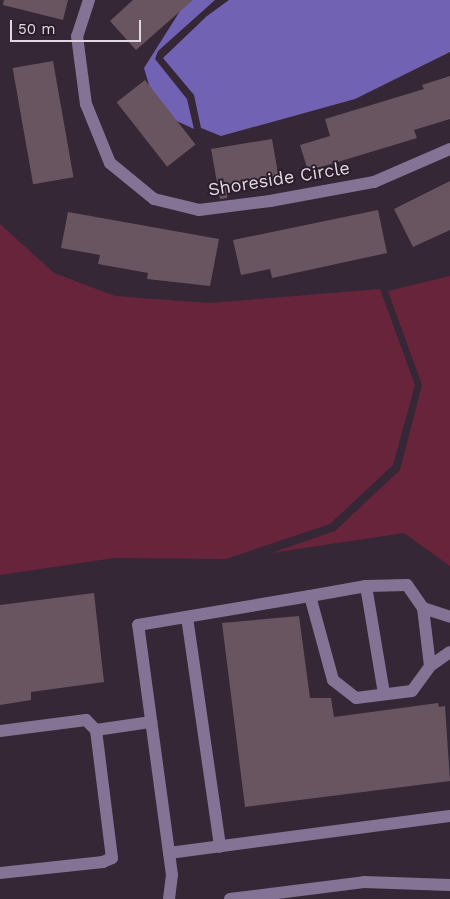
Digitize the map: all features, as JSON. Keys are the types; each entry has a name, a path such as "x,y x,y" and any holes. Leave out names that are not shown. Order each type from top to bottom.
{"street":[{"name":"Shoreside Circle","path":"89,0 77,36 86,104 110,163 154,199 199,210 270,201 374,182 450,148"},
{"path":"169,899 172,875 138,625 366,586 407,585 422,608 430,666"},
{"path":"366,586 384,694"},
{"path":"310,596 333,680 356,698 412,691 430,666 450,652"},
{"path":"422,608 450,617"},
{"path":"187,617 220,847"},
{"path":"0,731 86,720 96,730 112,858 103,862 0,873"},
{"path":"96,730 151,722"},
{"path":"169,853 450,816"},
{"path":"230,899 364,882 450,885"}],"shaded area":[{"path":"187,0 215,0 158,51 155,59 187,99 194,129 157,112 144,68"},
{"path":"229,0 450,0 450,52 355,99 221,136 201,128 194,95 163,58 207,16"},
{"path":"0,224 54,273 115,296 209,303 380,289 415,385 393,465 330,524 226,559 114,558 0,575"},
{"path":"450,276 450,566 404,533 271,553 335,531 400,470 422,385 388,291"}],"building":[{"path":"4,0 68,0 63,20 3,5"},
{"path":"133,0 193,0 136,50 110,21"},
{"path":"53,61 73,177 33,184 13,68"},
{"path":"450,76 450,119 414,130 417,138 308,171 300,145 330,136 325,119 424,89 422,85"},
{"path":"145,80 195,145 167,167 117,102"},
{"path":"272,139 279,179 228,188 227,198 220,199 211,149"},
{"path":"450,181 450,230 413,247 394,209"},
{"path":"378,210 387,253 272,278 270,269 241,275 233,240"},
{"path":"68,212 219,239 210,286 147,279 148,273 98,264 100,255 61,248"},
{"path":"94,593 104,682 31,692 31,700 0,705 0,605"},
{"path":"299,616 310,698 331,698 334,717 438,703 439,707 445,706 450,781 245,807 222,623"}]}
